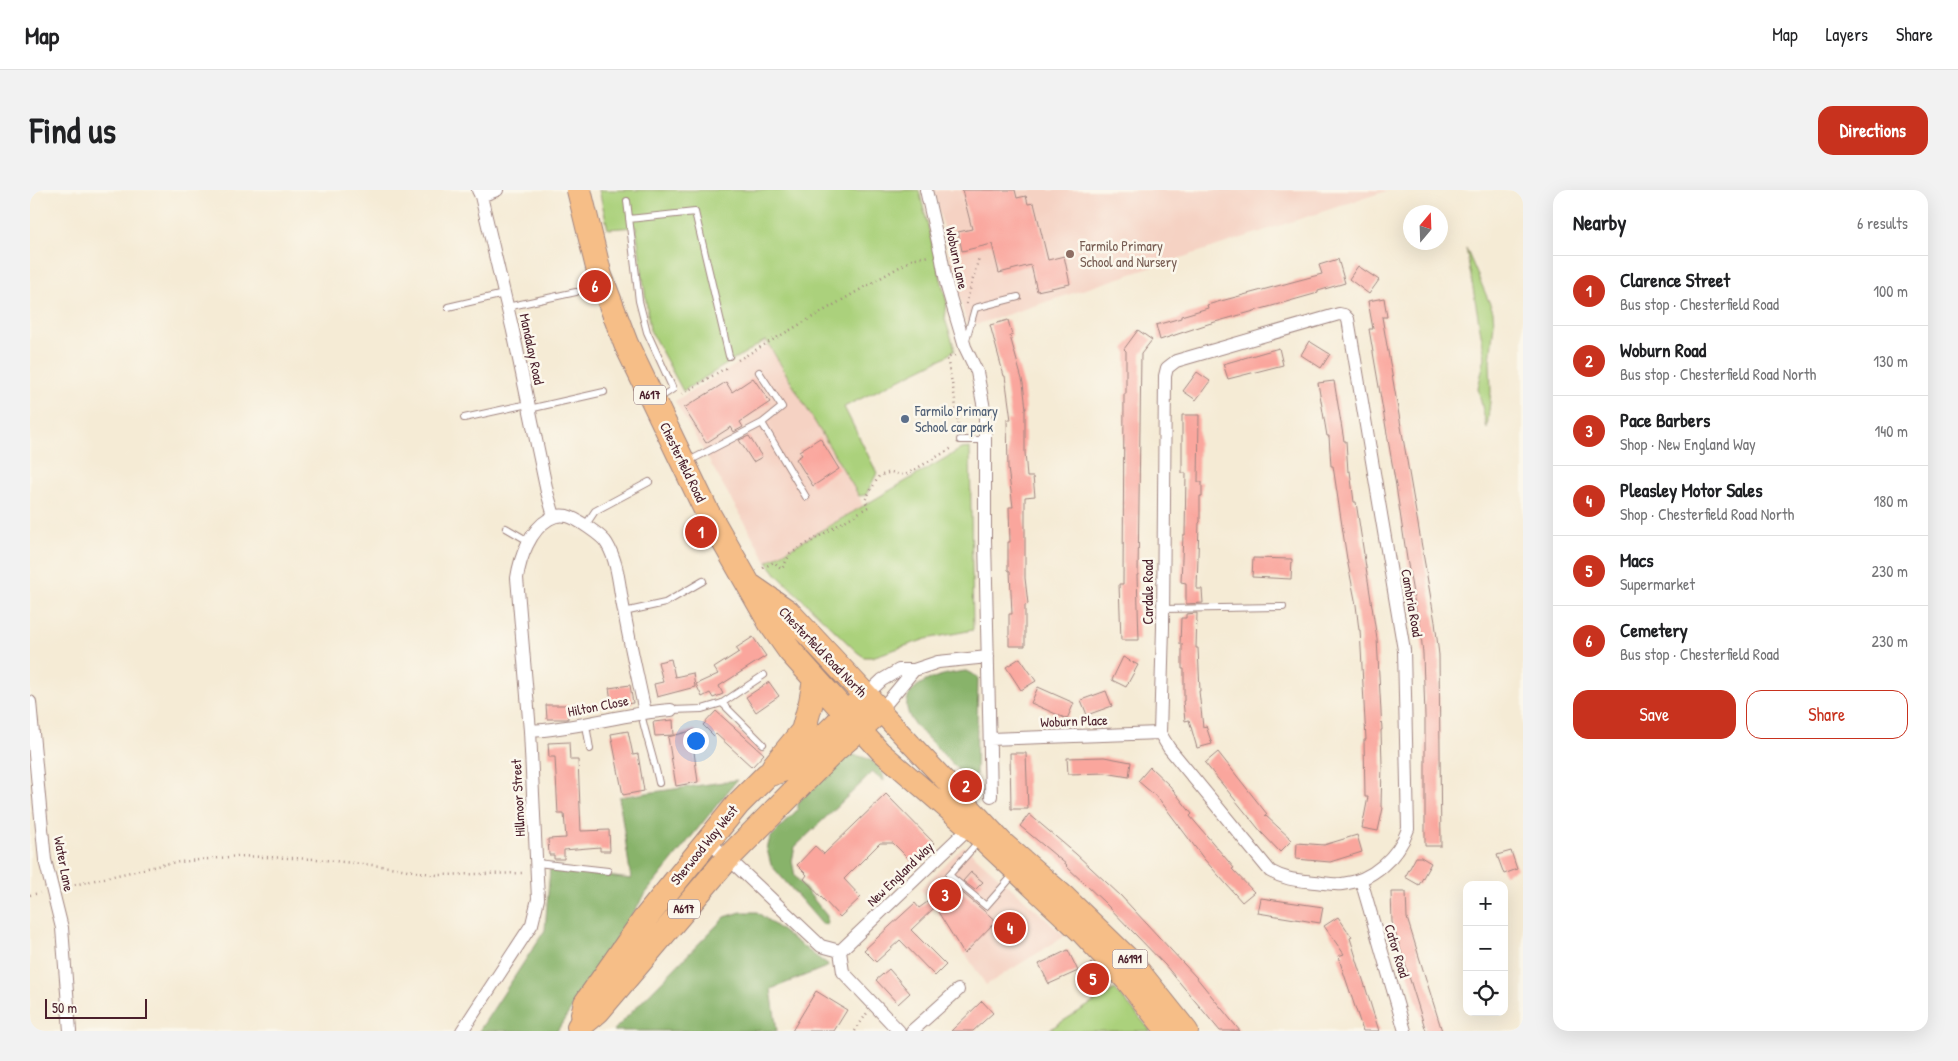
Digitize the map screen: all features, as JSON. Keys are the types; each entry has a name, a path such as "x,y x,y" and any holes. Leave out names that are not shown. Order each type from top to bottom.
{"highway":[{"name":"Chesterfield Road","path":"579,190 600,276 627,347 715,525 758,578"},
{"name":"Chesterfield Road North","path":"758,578 771,624 790,651 854,722"},
{"name":"Chesterfield Road North","path":"758,578 873,703"},
{"name":"A617","path":"767,775 803,731 815,680"},
{"name":"Sherwood Way West","path":"577,1029 598,1011 728,858 835,750 854,722 873,703"},
{"name":"Sherwood Way West","path":"577,1029 586,1002 644,920 738,804 767,775 785,769 854,722"}],"main road":[{"name":"Chesterfield Road North","path":"873,703 1016,872 1081,932 1126,981 1166,1031"},
{"name":"Chesterfield Road North","path":"854,722 880,751 980,829 1099,927 1133,962 1188,1031"}],"street":[{"path":"480,193 497,190"},
{"name":"Woburn Lane","path":"926,190 947,288 965,347 977,372 984,414 991,796"},
{"name":"Mandalay Road","path":"480,193 508,308 547,492 554,516"},
{"name":"Cardale Road","path":"1160,733 1165,376 1168,368 1176,361 1338,314 1344,315"},
{"name":"Cambria Road","path":"1344,315 1348,319 1404,650 1408,829 1404,843 1380,869 1360,880"},
{"path":"554,516 568,516 607,542 615,563 643,712"},
{"name":"Hillmoor Street","path":"462,1031 532,924 538,899 530,731 518,578 519,566 529,543 541,524 554,516"},
{"path":"873,703 882,680 899,670 914,670 938,662 988,657"},
{"path":"873,703 914,670"},
{"name":"Water Lane","path":"30,702 45,860 62,928 70,1031"},
{"name":"Hilton Close","path":"530,731 586,725 643,712 671,710"},
{"path":"1160,733 1169,748 1270,871 1291,880 1341,884 1360,880"},
{"name":"Woburn Place","path":"990,739 1160,733"},
{"name":"New England Way","path":"840,951 980,829"},
{"path":"707,841 728,858 821,946 840,951 843,972 899,1031"},
{"name":"Cator Road","path":"1360,880 1405,1031"},
{"path":"912,1031 958,990"}],"lane":[{"path":"627,201 639,301 647,332 674,389 653,402"},
{"path":"629,219 695,212 729,356"},
{"path":"508,308 576,292"},
{"path":"448,307 504,294"},
{"path":"965,347 975,308 1018,297"},
{"path":"684,464 762,423 782,407 759,372"},
{"path":"464,418 604,392"},
{"path":"762,423 806,497"},
{"path":"960,440 984,440"},
{"path":"585,526 595,511 649,482"},
{"path":"506,528 529,543"},
{"path":"624,612 665,603 703,581"},
{"path":"1163,609 1282,607"},
{"path":"671,710 702,709 722,703 764,675"},
{"path":"722,703 762,744"},
{"path":"643,712 647,743 652,752 659,783"},
{"path":"586,725 590,749"},
{"path":"980,829 949,875 986,906 1016,872"},
{"path":"537,863 608,871"}],"path":[{"path":"737,360 915,258 941,255"},
{"path":"682,394 730,365"},
{"path":"758,578 774,562 781,569 784,567 790,554 868,507 865,500 879,476 891,472 905,475 960,444 960,440"},
{"path":"30,895 113,874 170,863 238,856 316,859 390,867 437,875 518,872"},
{"path":"854,1031 873,1004"}],"shaded area":[{"name":"Farmilo Primary School and Nursery","path":"934,190 1389,190 978,324 966,322"},
{"path":"769,345 859,496 863,506 767,562 675,401"},
{"path":"964,846 1065,936 986,985 930,900 920,889"}],"green space":[{"path":"599,190 919,190 947,303 945,319 955,349 947,356 844,407 877,473 866,495 859,496 766,340 683,391 650,330 636,227 608,229"},
{"path":"1466,248 1493,311 1494,323 1490,361 1491,392 1487,429 1478,388 1485,357"},
{"path":"970,448 973,630 926,639 872,657 864,657 777,575 767,562 961,449"},
{"path":"966,671 978,677 976,775 971,778 966,778 914,724 908,711 907,700 912,691 930,679"},
{"path":"850,755 862,757 877,765 881,770 884,781 873,772 795,847 792,861 795,876 827,916 827,925 822,924 771,865 767,849 770,838 798,809 798,802 843,757"},
{"path":"737,780 646,893 557,1031 479,1031 545,930 550,869 631,879 619,797"},
{"path":"741,912 757,912 829,966 771,989 777,1031 613,1031 725,917"},
{"path":"1115,989 1151,1031 1047,1031"}],"building":[{"path":"962,190 1015,190 1017,198 1026,196 1028,204 1034,203 1048,260 1064,256 1070,284 1037,291 1031,265 999,273 992,244 962,251 958,232 972,229"},
{"path":"1338,259 1345,283 1318,291 1318,293 1208,324 1160,340 1156,325 1208,308 1207,305 1322,274 1319,265"},
{"path":"1358,266 1379,280 1369,294 1349,279"},
{"path":"1384,298 1387,317 1382,317 1435,622 1439,655 1441,846 1425,846 1425,717 1423,654 1419,615 1417,616 1369,329 1373,329 1368,301"},
{"path":"1008,320 1012,335 1010,336 1023,383 1026,409 1025,452 1027,477 1033,477 1035,496 1025,497 1025,578 1028,604 1025,605 1025,646 1009,646 1009,614 1012,614 1010,571 1008,570 1008,542 1010,542 1009,507 1013,507 1008,468 1007,420 1011,420 1005,376 990,325"},
{"path":"1138,330 1152,340 1141,354 1137,575 1139,640 1121,640 1119,584 1123,584 1124,394 1126,394 1126,351 1124,349"},
{"path":"1309,341 1330,354 1321,368 1301,355"},
{"path":"1279,348 1283,365 1228,379 1223,364"},
{"path":"1197,372 1210,381 1196,400 1183,391"},
{"path":"753,378 770,402 740,422 743,427 734,432 731,427 706,443 684,408 726,382 732,392"},
{"path":"1334,381 1344,441 1346,441 1348,472 1350,471 1354,502 1356,502 1377,639 1382,730 1381,807 1383,808 1378,831 1362,828 1368,797 1365,797 1364,740 1366,740 1360,630 1333,466 1331,466 1329,436 1327,436 1318,383"},
{"path":"1182,415 1199,415 1198,482 1202,482 1202,496 1200,496 1197,589 1202,589 1203,603 1186,604 1186,583 1181,582 1183,535 1185,535 1186,473 1182,473"},
{"path":"749,436 762,457 753,462 739,440"},
{"path":"820,438 839,469 813,486 796,459 802,455 799,451"},
{"path":"1253,558 1292,559 1291,579 1252,577"},
{"path":"1197,613 1196,648 1198,648 1199,691 1203,727 1206,726 1212,744 1197,748 1189,720 1185,721 1183,701 1184,669 1182,669 1182,644 1180,644 1181,618 1186,618 1186,614"},
{"path":"753,637 766,656 719,686 723,694 713,698 710,693 702,697 696,684 718,674 714,668 739,652 736,648"},
{"path":"1123,657 1138,665 1126,687 1112,680"},
{"path":"1020,658 1036,681 1021,690 1006,667"},
{"path":"671,659 675,677 693,673 695,687 657,697 654,684 663,682 658,662"},
{"path":"769,682 779,696 756,712 746,697"},
{"path":"630,685 633,703 612,706 609,688"},
{"path":"1038,687 1074,703 1067,719 1031,703"},
{"path":"1106,691 1112,706 1087,715 1081,700"},
{"path":"546,705 567,705 568,719 547,719"},
{"path":"716,711 764,754 752,767 716,734 714,736 703,725"},
{"path":"673,720 674,735 655,736 653,722"},
{"path":"695,730 699,742 693,744 698,782 676,786 668,737"},
{"path":"628,731 633,755 638,754 644,791 623,795 611,734"},
{"path":"569,742 570,760 578,760 581,831 609,830 610,851 600,851 600,847 564,850 564,859 554,859 554,855 549,855 548,839 566,838 564,814 558,814 555,757 549,757 548,743"},
{"path":"1218,752 1267,814 1265,815 1292,840 1280,852 1262,833 1205,763"},
{"path":"1010,753 1026,753 1028,809 1011,809"},
{"path":"1104,757 1131,762 1129,777 1105,773 1068,774 1067,758"},
{"path":"1150,767 1170,786 1192,814 1190,816 1234,868 1232,869 1254,892 1242,902 1204,859 1159,799 1138,781"},
{"path":"886,794 934,843 913,863 893,843 880,843 844,879 861,897 840,917 804,879 807,875 797,865 815,846 824,854"},
{"path":"1029,814 1121,896 1196,977 1240,1031 1220,1031 1165,965 1105,903 1067,865 1020,826"},
{"path":"1357,835 1362,852 1330,862 1296,859 1297,843 1324,845"},
{"path":"1511,851 1517,869 1504,874 1497,855"},
{"path":"1416,857 1421,857 1431,863 1419,885 1405,877"},
{"path":"971,872 983,882 975,890 963,881"},
{"path":"952,884 996,921 964,954 935,907 911,930 946,965 935,976 900,940 876,962 864,950 915,903 919,908"},
{"path":"1391,892 1406,892 1407,918 1442,1031 1426,1031 1392,922"},
{"path":"1261,898 1323,907 1320,923 1258,913"},
{"path":"1338,917 1352,937 1350,938 1379,1031 1363,1031 1338,956 1344,954 1324,926"},
{"path":"1068,950 1078,971 1049,984 1039,964"},
{"path":"1091,963 1109,982 1095,995 1077,976"},
{"path":"889,969 910,993 898,1004 876,980"},
{"path":"816,991 847,1010 834,1031 792,1031"},
{"path":"982,1001 993,1013 973,1031 951,1031"}],"place":[{"name":"Farmilo Primary School and Nursery","path":"1070,254"},
{"name":"Cemetery","path":"595,286"},
{"name":"Farmilo Primary School car park","path":"905,419"},
{"name":"Clarence Street","path":"701,532"},
{"name":"Woburn Road","path":"966,786"},
{"name":"Pace Barbers","path":"945,895"},
{"name":"Pleasley Motor Sales","path":"1010,928"},
{"name":"Macs","path":"1093,979"}]}
